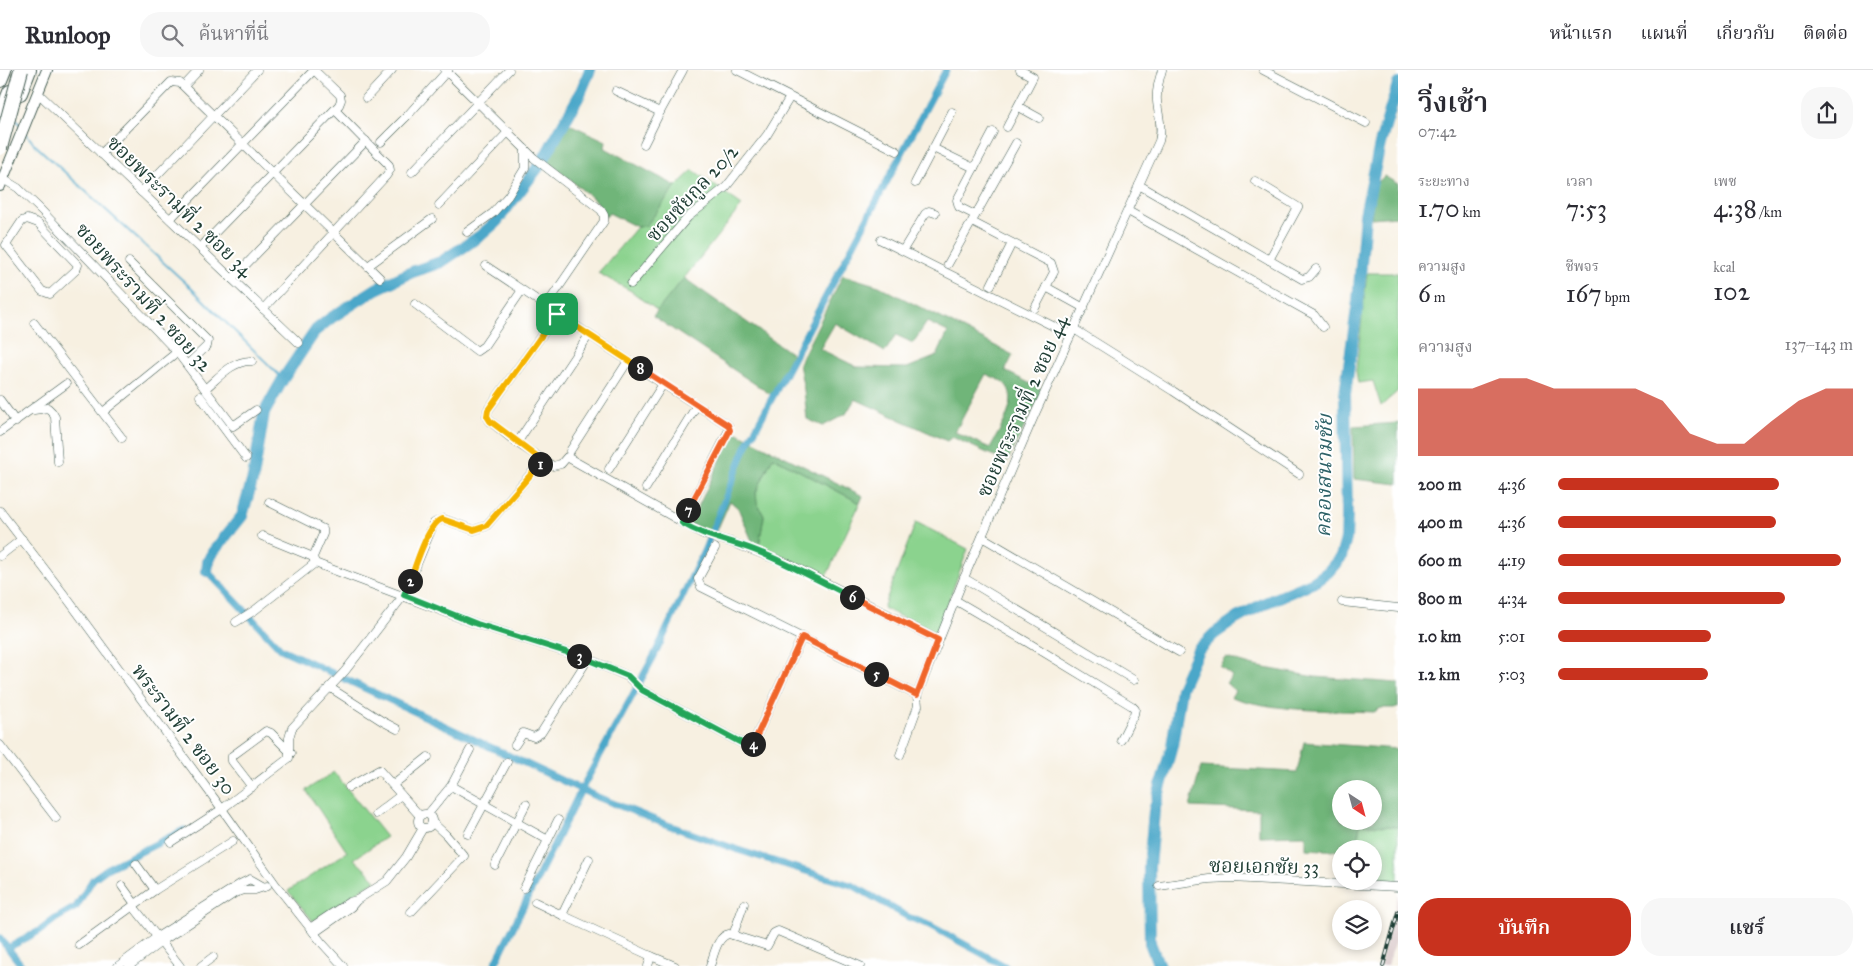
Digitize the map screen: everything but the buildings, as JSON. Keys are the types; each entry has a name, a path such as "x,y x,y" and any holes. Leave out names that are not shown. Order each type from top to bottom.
{"highway":[{"path":"0,142 3,122 20,70"},
{"path":"0,148 20,70"},
{"path":"3,122 16,102 29,70"},
{"path":"0,80 1,71"}],"main road":[{"path":"1,182 47,70"}],"street":[{"path":"184,86 200,70"},
{"path":"141,192 257,70"},
{"path":"170,219 314,70 340,95 341,100 335,110 200,248"},
{"path":"366,98 392,70"},
{"path":"382,142 447,70 534,158 601,210 604,215 604,221 546,306"},
{"path":"412,172 509,70"},
{"path":"644,144 683,70"},
{"path":"737,70 897,151"},
{"path":"1007,127 1036,74 1020,70"},
{"name":"ซอยพระรามที่ 2 ซอย 44","path":"900,755 918,706 917,695 954,600 1161,134 1156,99 1162,70"},
{"path":"1263,70 1366,123"},
{"path":"101,154 171,82 180,83 380,278"},
{"path":"616,91 660,112"},
{"name":"ซอยพระรามที่ 2 ซอย 34","path":"38,93 299,343"},
{"name":"ซอยชัยกูล 20/2","path":"631,284 688,217 726,187 767,135 790,97"},
{"path":"1019,107 1039,118"},
{"path":"263,309 390,170 389,165 335,110"},
{"path":"915,183 952,112"},
{"path":"439,205 509,132"},
{"path":"993,132 957,200 959,207 974,218 1012,243 1051,263 1054,272 1035,308"},
{"path":"232,279 366,141"},
{"path":"948,264 1016,142"},
{"path":"933,148 974,168"},
{"path":"467,232 493,213 508,196 526,168 525,149"},
{"path":"1255,181 1290,200 1298,207 1269,260"},
{"name":"ซอยพระรามที่ 2 ซอย 32","path":"1,182 18,188 40,209 177,352 205,389 224,420"},
{"path":"1139,184 1302,279 1309,277 1316,269"},
{"path":"904,250 925,214 929,211 936,213"},
{"path":"1128,211 1314,315 1324,327"},
{"path":"27,219 38,222 78,266 55,290 47,294 42,292 7,246 8,240 22,221 27,219"},
{"path":"368,266 432,219"},
{"path":"0,234 8,240"},
{"path":"881,240 1073,332 1299,474"},
{"path":"991,285 1012,243"},
{"path":"129,262 208,341 208,346 186,365"},
{"path":"486,266 728,425 730,430 682,523"},
{"path":"1046,287 1084,308"},
{"path":"415,304 477,351 484,346 522,290"},
{"path":"557,314 488,410 487,416 490,421 517,443 542,460 553,466 561,464 628,361"},
{"path":"34,323 104,412 122,438"},
{"path":"517,443 590,335"},
{"path":"104,412 177,352"},
{"path":"205,389 235,364 243,360 252,361"},
{"path":"0,432 66,384"},
{"path":"609,469 663,384"},
{"path":"200,396 224,420 233,426 256,410"},
{"path":"0,400 16,422"},
{"path":"646,488 697,405"},
{"path":"31,410 48,408 52,412 55,418 58,462"},
{"path":"224,420 246,458"},
{"path":"568,454 704,535 739,544 789,564 938,640"},
{"path":"171,842 287,761 291,753 290,732 345,671 404,595 434,524 442,519 474,530 486,526 542,460"},
{"path":"236,622 255,610 314,560 323,534 322,529 270,502"},
{"name":"พระรามที่ 2 ซอย 30","path":"0,511 222,808 276,885 312,931 343,966"},
{"path":"262,536 314,560 490,628 588,659 628,676 642,690 751,748 802,637"},
{"path":"982,537 1179,652"},
{"path":"0,556 22,539"},
{"path":"715,548 698,579 701,587 917,695"},
{"path":"964,578 1134,680"},
{"path":"954,600 1132,706 1135,710 1134,714 1122,740"},
{"path":"1342,602 1398,608"},
{"path":"515,745 523,734 534,737 541,733 588,659"},
{"path":"329,687 382,721 397,728"},
{"path":"252,787 232,761 232,756 266,731 271,733 291,753"},
{"path":"0,745 56,818"},
{"path":"423,828 418,823 451,786 470,750"},
{"path":"393,785 428,758"},
{"path":"468,834 507,762"},
{"path":"349,787 379,770 401,795 424,815 432,817 432,822 464,856 411,912"},
{"path":"451,786 548,840"},
{"path":"376,814 401,795"},
{"path":"494,865 526,804"},
{"path":"524,888 558,820"},
{"path":"423,828 430,827 432,822"},
{"path":"312,931 348,902 357,900 387,881 406,857 423,828"},
{"path":"79,945 155,890 233,841"},
{"path":"562,916 589,859"},
{"path":"136,864 155,890"},
{"name":"ซอยเอกชัย 33","path":"1159,886 1231,878 1398,887"},
{"path":"118,966 245,886 255,890 276,885"},
{"path":"122,886 159,940 180,966"},
{"path":"535,902 562,916 675,966"},
{"path":"733,935 744,904"},
{"path":"710,966 720,938 724,934 767,946 774,933 778,931 860,966"},
{"path":"130,966 159,940"},
{"path":"648,966 651,956"},
{"path":"201,966 213,958"}],"shaded area":[{"path":"1398,894 1398,930 1388,966 1380,966"}],"green space":[{"path":"565,122 606,141 605,148 676,186 646,226 637,227 609,213 606,217 596,201 548,162"},
{"path":"693,170 742,205 658,311 631,291 598,273 637,227 646,226 676,186"},
{"path":"1384,176 1398,184 1398,216 1371,218 1375,185"},
{"path":"1367,273 1398,273 1398,391 1381,406 1373,381 1358,383 1356,371"},
{"path":"843,275 879,286 1013,355 1005,371 1043,390 1007,462 952,437 947,441 855,399 846,414 823,426 807,419 799,364","holes":["927,322 948,332 937,356 907,368 857,367 820,349 835,323 885,352 896,335 913,343","986,374 1004,383 1011,397 1007,415 990,448 955,432"]},
{"path":"684,278 792,354 773,396 653,316"},
{"path":"1398,423 1398,484 1354,479 1353,426"},
{"path":"734,431 863,496 860,503 773,457 756,492 757,503 764,516 759,545 753,543 738,508 730,501 715,535 690,524"},
{"path":"773,457 860,503 826,577 759,545 764,516 757,503 756,492"},
{"path":"916,522 968,549 936,634 883,608"},
{"path":"1226,658 1254,666 1315,677 1398,683 1398,708 1381,708 1374,712 1284,708 1248,702 1231,697 1235,691 1226,683 1232,676 1220,667"},
{"path":"1304,742 1398,749 1398,827 1382,826 1382,780 1332,780 1332,830 1359,830 1357,840 1332,840 1332,850 1306,849 1306,835 1259,836 1259,810 1190,807 1201,767 1297,772"},
{"path":"334,772 386,837 354,859 376,880 313,921 288,891 347,852 306,790"},
{"path":"1382,826 1398,827 1398,883 1382,880 1382,840 1357,840 1359,830 1382,830"}],"waterway":[{"path":"207,571 208,562 213,552 242,516 253,478 264,413 283,379 316,330 376,289 412,272 441,262 480,236 496,222 542,162 579,96 590,70"},
{"path":"494,966 581,790 654,656 705,549 745,449 946,70"},
{"name":"คลองสนามชัย","path":"1159,966 1150,943 1149,867 1154,811 1172,746 1181,688 1198,650 1214,634 1234,620 1265,603 1314,582 1328,572 1341,557 1346,539 1345,394 1358,301 1365,215 1380,144 1398,84"},
{"path":"15,118 21,126"},
{"path":"25,132 34,144 188,285 283,379"},
{"path":"207,571 281,649 595,796 665,824 741,851 854,886 908,917 929,925 1005,966"},
{"path":"8,948 41,930 55,919 76,907 93,879 108,868 184,830"},
{"path":"0,938 22,966"}],"railway":[{"path":"1383,966 1398,912"}],"route":[{"path":"557,314 728,425 730,430 682,523 704,535 731,542 789,564 938,640 917,695 802,637 751,748 642,690 628,676 588,659 477,624 404,595 431,528 438,520 448,520 474,530 486,526 542,460 517,443 490,421 487,416 488,410 557,314"}]}
